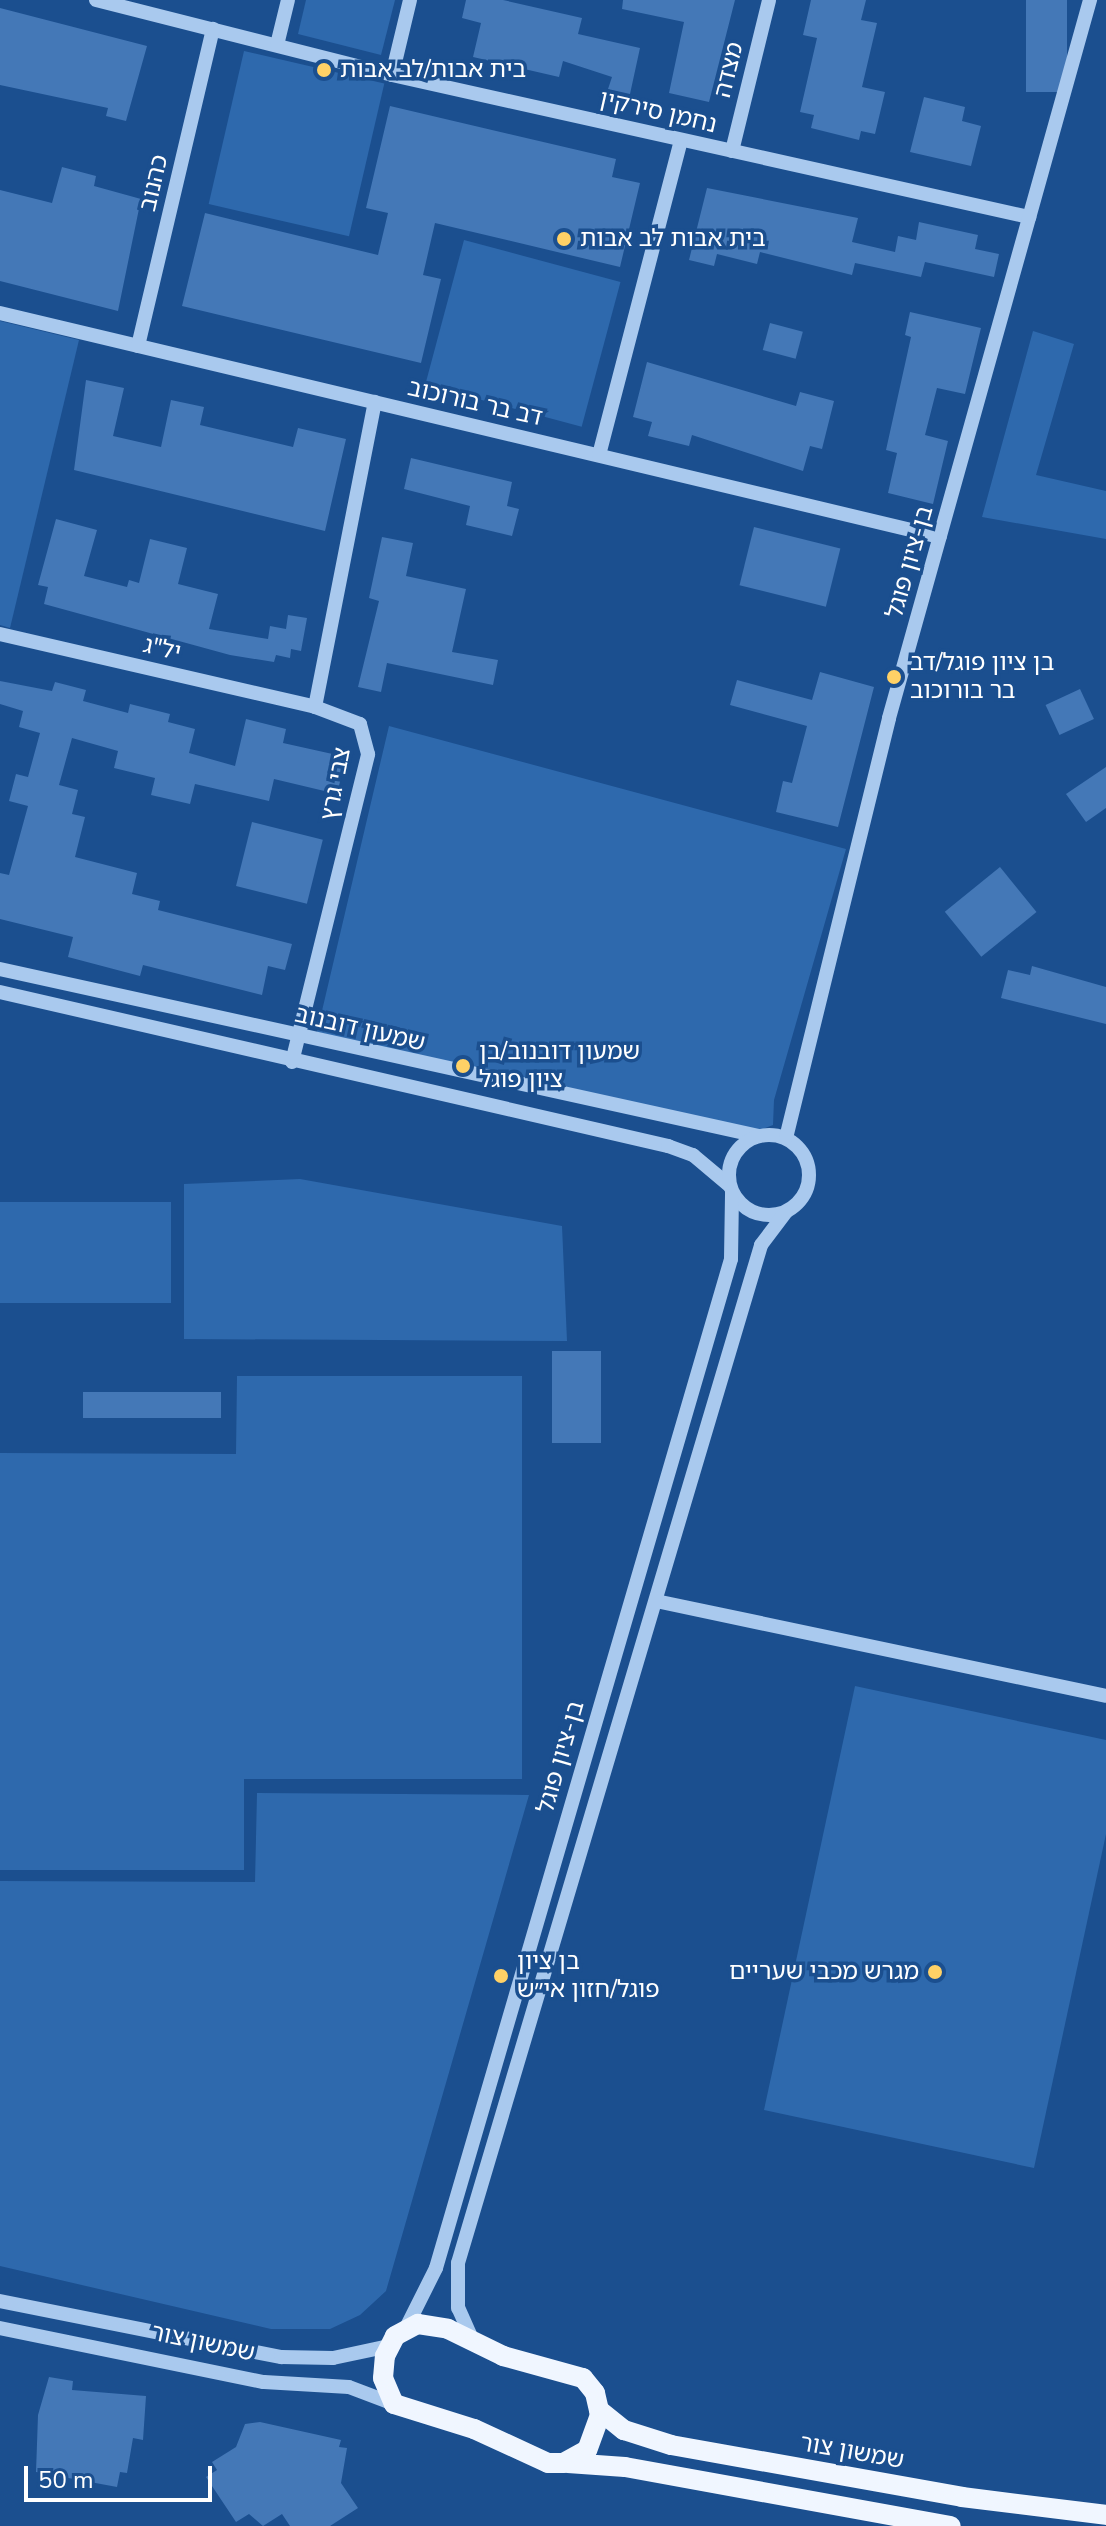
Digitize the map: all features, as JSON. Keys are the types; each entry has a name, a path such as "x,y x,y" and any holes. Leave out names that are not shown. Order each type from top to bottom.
{"main road":[{"path":"564,2463 592,2443 599,2410 595,2393 576,2374 474,2342 437,2325 406,2328 389,2346 383,2378 394,2404 474,2429 537,2461 564,2463 614,2465 951,2526"},
{"name":"שמשון צור","path":"599,2410 624,2430 671,2445 962,2497 1106,2515"}],"street":[{"name":"נחמן סירקין","path":"96,0 392,75 1029,217"},
{"path":"277,45 288,0"},
{"path":"392,75 410,0"},
{"name":"מצדה","path":"732,151 769,0"},
{"name":"בן-ציון פוגל","path":"786,1138 940,537 1090,0"},
{"name":"כהנוב","path":"138,346 213,29"},
{"path":"599,455 681,140"},
{"name":"דב בר בורוכוב","path":"0,313 940,537"},
{"path":"315,707 375,402"},
{"name":"יל\"ג","path":"0,634 315,707"},
{"name":"צבי גרץ","path":"292,1062 368,754 360,724 315,707"},
{"name":"שמעון דובנוב","path":"0,969 758,1136"},
{"name":"שמעון דובנוב","path":"0,992 292,1062 668,1146 693,1155 731,1189"},
{"path":"758,1136 786,1138 805,1156 810,1175 801,1200 786,1212 755,1213 731,1189 736,1152 758,1136"},
{"name":"בן-ציון פוגל","path":"406,2328 436,2268 731,1259 731,1189"},
{"name":"בן-ציון פוגל","path":"474,2342 458,2308 458,2263 761,1245 786,1212"},
{"path":"656,1601 1106,1696"},
{"name":"שמשון צור","path":"0,2301 281,2357 333,2358 389,2346"},
{"name":"שמשון צור","path":"0,2328 264,2382 349,2387 394,2404"}],"shaded area":[{"path":"306,0 395,0 381,55 298,34"},
{"path":"244,51 384,83 349,236 209,204"},
{"path":"464,240 620,282 582,427 425,385"},
{"path":"0,321 79,340 10,628 0,625"},
{"path":"1033,331 1074,344 1036,475 1106,491 1106,539 982,517"},
{"path":"389,726 846,849 774,1100 773,1125 749,1134 317,1032"},
{"path":"300,1179 562,1226 567,1341 184,1339 184,1184"},
{"path":"0,1202 171,1202 171,1303 0,1303"},
{"path":"237,1376 522,1376 522,1779 244,1779 244,1870 0,1870 0,1453 236,1454"},
{"name":"מגרש מכבי שעריים","path":"855,1686 1106,1740 1106,1834 1034,2168 764,2110"},
{"path":"257,1793 529,1795 386,2291 360,2315 330,2329 271,2329 0,2266 0,1881 255,1882"}],"building":[{"path":"466,0 503,0 582,18 578,34 640,48 630,94 608,89 612,77 563,61 559,77 473,57 481,23 462,18"},
{"path":"623,0 735,0 709,102 669,93 684,22 622,9"},
{"path":"811,0 866,0 861,20 877,23 862,87 885,92 875,134 861,131 859,140 811,128 814,115 800,112 817,38 803,35"},
{"path":"1026,0 1067,0 1067,92 1026,92"},
{"path":"0,8 147,46 126,121 106,116 108,108 0,85"},
{"path":"924,97 965,107 962,121 981,126 971,166 910,152"},
{"name":"בית אבות לב אבות","path":"390,106 616,159 612,177 640,183 620,267 435,223 423,275 441,279 421,363 182,306 205,213 378,255 388,213 366,208"},
{"path":"62,167 96,176 94,186 141,199 118,311 0,281 0,190 52,203"},
{"path":"707,188 858,218 852,242 895,252 898,236 916,240 919,222 978,235 975,249 999,254 994,277 925,262 921,277 855,263 852,275 760,252 757,264 717,254 714,266 689,260"},
{"path":"910,312 981,328 965,394 937,388 925,435 948,441 933,504 888,493 897,453 886,450 911,337 905,335"},
{"path":"770,323 803,332 796,359 763,350"},
{"path":"647,362 796,406 800,392 834,401 822,449 810,446 803,471 692,435 689,446 648,436 652,422 633,417"},
{"path":"86,380 124,388 113,436 161,447 171,400 204,407 200,425 293,447 298,428 346,439 325,531 74,470"},
{"path":"411,458 512,482 507,506 519,509 512,536 466,525 470,506 404,489"},
{"path":"56,519 97,530 84,576 127,587 129,580 139,583 150,539 187,548 178,584 218,594 209,629 268,639 270,626 286,629 288,615 307,618 301,651 291,649 290,658 276,655 274,662 230,655 44,604 48,587 38,585"},
{"path":"754,527 840,549 826,607 739,585"},
{"path":"382,537 413,543 406,576 466,589 452,652 498,660 493,685 387,663 381,692 358,687 379,601 369,598"},
{"path":"820,672 874,687 838,827 776,812 783,781 792,783 807,726 730,705 737,680 812,700"},
{"path":"0,681 52,691 55,682 86,690 83,701 128,713 130,704 170,714 168,722 195,729 189,753 235,766 246,719 286,729 283,743 346,757 337,794 274,779 269,801 195,784 190,804 151,795 155,778 114,768 118,751 72,738 59,785 78,790 72,814 85,817 75,857 137,873 132,894 160,901 158,910 292,944 285,970 268,966 262,995 143,965 140,976 68,957 73,937 0,919 0,873 9,875 28,806 9,801 16,774 28,777 40,733 19,727 23,711 0,704"},
{"path":"1080,689 1094,719 1060,735 1046,705"},
{"path":"1106,767 1106,808 1086,822 1066,794"},
{"path":"252,822 323,840 307,904 236,886"},
{"path":"1000,867 1037,912 981,957 945,912"},
{"path":"1032,966 1106,987 1106,1024 1001,998 1008,970 1030,975"},
{"path":"552,1351 601,1351 601,1443 552,1443"},
{"path":"83,1392 221,1392 221,1418 83,1418"},
{"path":"49,2377 73,2381 72,2390 146,2396 143,2440 133,2438 127,2473 120,2472 117,2487 36,2472 38,2415"},
{"path":"260,2422 341,2440 339,2447 347,2448 341,2483 358,2508 330,2526 290,2526 282,2514 263,2526 249,2514 236,2522 206,2477 217,2470 212,2462 236,2447 245,2424"}],"place":[{"name":"בית אבות/לב אבות","path":"324,70"},
{"name":"בית אבות לב אבות","path":"564,239"},
{"name":"בן ציון פוגל/דב בר בורוכוב","path":"894,677"},
{"name":"שמעון דובנוב/בן ציון פוגל","path":"463,1066"},
{"name":"מגרש מכבי שעריים","path":"935,1972"},
{"name":"בן ציון פוגל/חזון אי״ש","path":"501,1976"}]}
